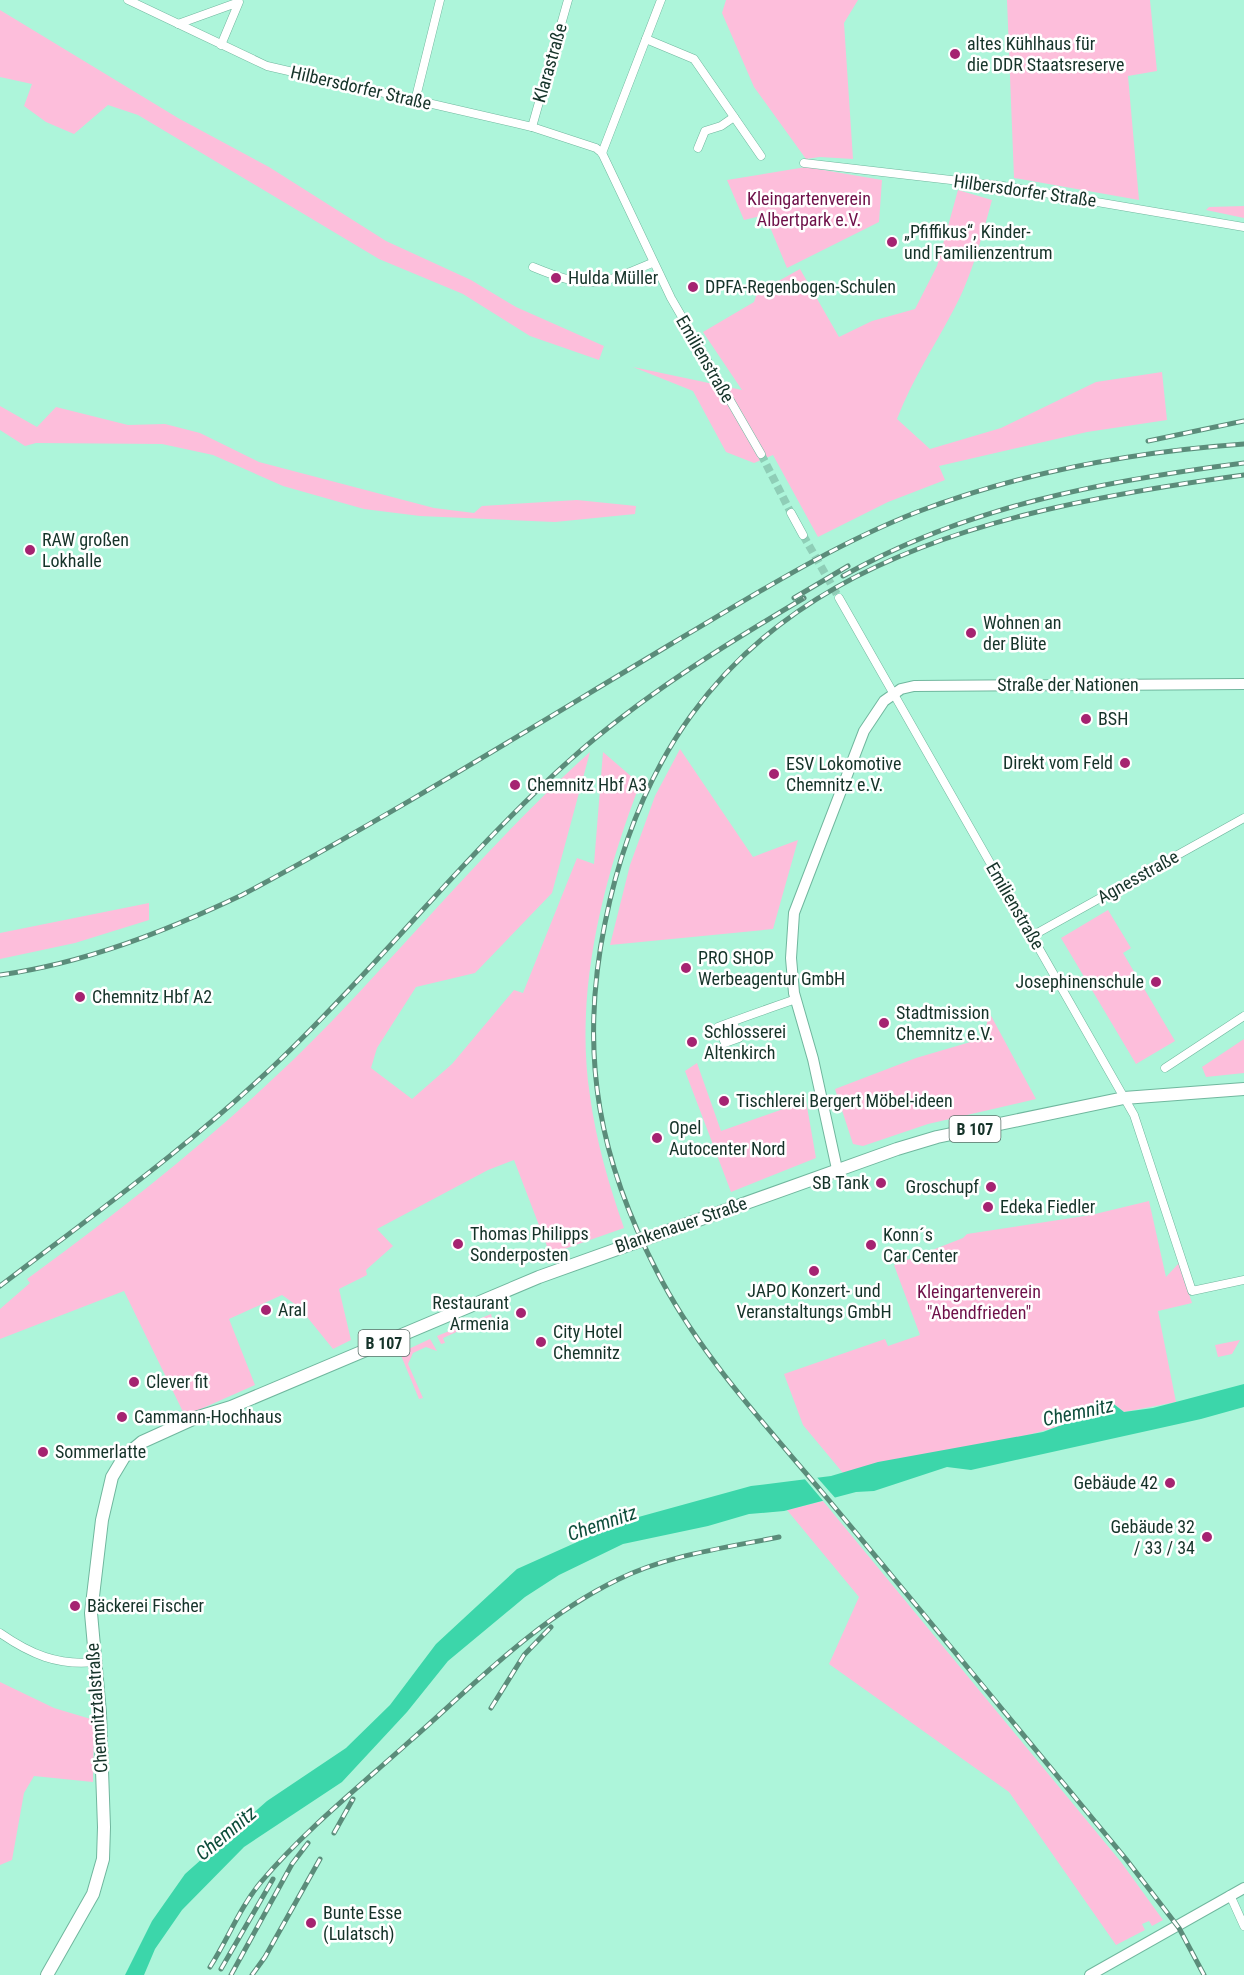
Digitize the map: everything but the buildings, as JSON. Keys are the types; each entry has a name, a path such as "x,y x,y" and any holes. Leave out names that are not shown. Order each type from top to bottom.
{"main road":[{"name":"Straße der Nationen","path":"893,694 914,686 1244,684"},
{"path":"837,1169 813,1059 796,999 791,958 794,913 864,731 877,710 893,694"},
{"name":"Blankenauer Straße","path":"142,1442 539,1277 837,1169 927,1140 1124,1098 1244,1089"},
{"name":"Chemnitztalstraße","path":"47,1975 93,1894 103,1859 103,1798 91,1613 106,1496 116,1468 131,1449 142,1442"},
{"path":"1090,1975 1244,1888"}],"street":[{"name":"Hilbersdorfer Straße","path":"128,0 267,66 532,127 596,148 602,153"},
{"path":"415,101 440,0"},
{"name":"Klarastraße","path":"532,127 568,0"},
{"path":"602,153 661,0"},
{"path":"178,24 241,1"},
{"path":"221,45 241,1"},
{"path":"646,39 694,59 761,156"},
{"path":"698,148 705,131 721,126 734,117"},
{"name":"Emilienstraße","path":"602,153 652,262 716,379 761,454"},
{"name":"Hilbersdorfer Straße","path":"804,163 1003,186 1244,228"},
{"path":"533,267 569,281 593,284 652,262"},
{"path":"791,513 803,535"},
{"name":"Emilienstraße","path":"839,598 1124,1098 1139,1130 1192,1292 1244,1280"},
{"name":"Agnesstraße","path":"1032,936 1244,818"},
{"path":"733,1022 796,999"},
{"path":"1165,1068 1244,1016"},
{"path":"0,1633 51,1660 71,1664 95,1662"},
{"path":"1230,1896 1244,1926"}],"green space":[{"path":"726,0 858,0 844,23 853,159 820,157 806,159 754,87 722,13"},
{"path":"1007,0 1150,0 1157,71 1128,76 1139,200 1014,178"},
{"path":"0,10 178,118 269,167 386,241 471,280 516,307 604,346 599,360 530,336 463,294 379,259 138,115 108,105 74,134 46,122 24,106 32,84 0,77"},
{"name":"Kleingartenverein Albertpark e.V.","path":"806,167 882,180 879,222 787,268 765,215 744,220 727,180"},
{"path":"958,190 992,200 966,283 897,419 930,449 1001,428 1096,382 1162,372 1167,420 1087,432 939,466 945,480 888,502 818,537 773,455 754,463 726,452 693,391 633,367 742,390 703,332 754,302 757,293 800,269 839,337 872,321 915,309 937,266"},
{"path":"1244,206 1244,218 1206,210 1209,207"},
{"path":"0,406 37,427 56,407 128,425 165,424 200,433 259,462 434,508 474,513 482,506 577,500 636,506 635,514 555,522 420,516 364,509 283,486 213,455 162,444 36,443 25,446 0,430"},
{"path":"680,749 753,857 798,840 773,929 610,945 630,865 655,796"},
{"path":"590,752 552,893 475,973 416,987 377,1048 371,1068 412,1099 452,1064 514,990 523,993 577,858 594,864 603,752 640,784 614,858 604,897 589,977 586,1017 586,1057 596,1130 624,1228 550,1254 514,1160 488,1170 377,1229 393,1246 366,1270 367,1275 339,1289 351,1340 333,1349 299,1307 282,1295 229,1319 255,1385 185,1416 124,1291 0,1339 0,1309 30,1283 27,1279 146,1188 260,1091 332,1021 458,884"},
{"path":"149,903 149,920 75,943 0,959 0,933"},
{"path":"1108,910 1131,948 1123,953 1175,1041 1136,1064 1061,938"},
{"path":"989,1012 1036,1099 928,1124 863,1146 853,1144 835,1089 916,1058 984,1038"},
{"path":"1244,1039 1244,1073 1206,1077 1202,1067"},
{"path":"697,1063 721,1131 806,1101 816,1158 731,1192 685,1071"},
{"name":"Kleingartenverein \"Abendfrieden\"","path":"1149,1201 1166,1277 1179,1263 1192,1303 1158,1311 1176,1402 1124,1412 1112,1402 1110,1405 1103,1400 1098,1402 1096,1412 1035,1433 906,1458 843,1473 803,1425 784,1374 885,1339 888,1346 920,1335 894,1265 963,1238 967,1234 1091,1215"},
{"path":"491,1314 493,1322 490,1323 488,1318 443,1338 445,1343 441,1344 437,1336"},
{"path":"430,1339 437,1351 426,1347 413,1353 408,1364 423,1398 419,1399 400,1353"},
{"path":"1240,1340 1232,1354 1218,1357 1215,1345"},
{"path":"823,1501 1121,1862 1163,1920 1152,1926 1149,1921 1142,1924 1145,1930 1116,1945 1009,1792 829,1664 859,1597 787,1510"},
{"path":"0,1682 54,1708 94,1720 93,1782 34,1776 24,1793 12,1860 0,1865"}],"shaded area":[{"path":"1244,1384 1244,1407 1201,1419 971,1470 947,1467 874,1491 856,1492 784,1511 749,1514 708,1526 623,1544 559,1575 525,1597 448,1661 407,1712 342,1782 244,1847 182,1910 155,1949 144,1975 125,1975 152,1921 185,1874 267,1801 346,1748 390,1705 436,1644 517,1569 624,1521 751,1486 831,1476 878,1462 1043,1432 1096,1412 1098,1402 1103,1400 1109,1404 1111,1402 1124,1412 1153,1408"}],"pier":[{"path":"815,1475 837,1500 825,1503 803,1477"}],"tunnel":[{"path":"761,454 791,513"},
{"path":"803,535 839,598"}],"railway":[{"path":"1148,441 1244,421"},
{"path":"0,975 63,963 124,944 242,895 404,804 822,556 917,512 997,486 1078,466 1160,452 1244,444"},
{"path":"843,576 938,531 987,514 1088,488 1244,463"},
{"path":"1204,1975 1179,1928 1126,1859 744,1400 681,1314 641,1239 609,1152 600,1108 595,1064 594,1019 597,972 605,923 640,808 691,715 758,643 837,587 927,545 1027,514 1133,492 1244,475"},
{"path":"794,598 848,566"},
{"path":"0,1286 180,1148 249,1089 355,984 496,831 571,759 655,693 713,653 804,598"},
{"path":"210,1967 240,1912 261,1882 296,1844 508,1653 560,1613 617,1580 656,1564 696,1553 779,1537"},
{"path":"491,1708 524,1655 551,1627"},
{"path":"334,1833 353,1799"},
{"path":"231,1975 292,1864 308,1843"},
{"path":"252,1975 265,1957 320,1859"},
{"path":"221,1969 273,1879"}],"place":[{"name":"altes Kühlhaus für die DDR Staatsreserve","path":"955,54"},
{"name":"„Pfiffikus“, Kinder- und Familienzentrum","path":"892,242"},
{"name":"Hulda Müller","path":"556,278"},
{"name":"DPFA-Regenbogen-Schulen","path":"693,287"},
{"name":"RAW großen Lokhalle","path":"30,550"},
{"name":"Wohnen an der Blüte","path":"971,633"},
{"name":"BSH","path":"1086,719"},
{"name":"Direkt vom Feld","path":"1125,763"},
{"name":"ESV Lokomotive Chemnitz e.V.","path":"774,774"},
{"name":"Chemnitz Hbf A3","path":"515,785"},
{"name":"PRO SHOP Werbeagentur GmbH","path":"686,968"},
{"name":"Josephinenschule","path":"1156,982"},
{"name":"Chemnitz Hbf A2","path":"80,997"},
{"name":"Stadtmission Chemnitz e.V.","path":"884,1023"},
{"name":"Schlosserei Altenkirch","path":"692,1042"},
{"name":"Tischlerei Bergert Möbel-ideen","path":"724,1101"},
{"name":"Opel Autocenter Nord","path":"657,1138"},
{"name":"SB Tank","path":"881,1183"},
{"name":"Groschupf","path":"991,1187"},
{"name":"Edeka Fiedler","path":"988,1207"},
{"name":"Thomas Philipps Sonderposten","path":"458,1244"},
{"name":"Konn´s Car Center","path":"871,1245"},
{"name":"JAPO Konzert- und Veranstaltungs GmbH","path":"814,1271"},
{"name":"Aral","path":"266,1310"},
{"name":"Restaurant Armenia","path":"521,1313"},
{"name":"City Hotel Chemnitz","path":"541,1342"},
{"name":"Clever fit","path":"134,1382"},
{"name":"Cammann-Hochhaus","path":"122,1417"},
{"name":"Sommerlatte","path":"43,1452"},
{"name":"Gebäude 42","path":"1170,1483"},
{"name":"Gebäude 32 / 33 / 34","path":"1207,1537"},
{"name":"Bäckerei Fischer","path":"75,1606"},
{"name":"Bunte Esse (Lulatsch)","path":"311,1923"}],"water label":[{"name":"Chemnitz","path":"1078,1412"},
{"name":"Chemnitz","path":"602,1523"},
{"name":"Chemnitz","path":"226,1833"}]}
